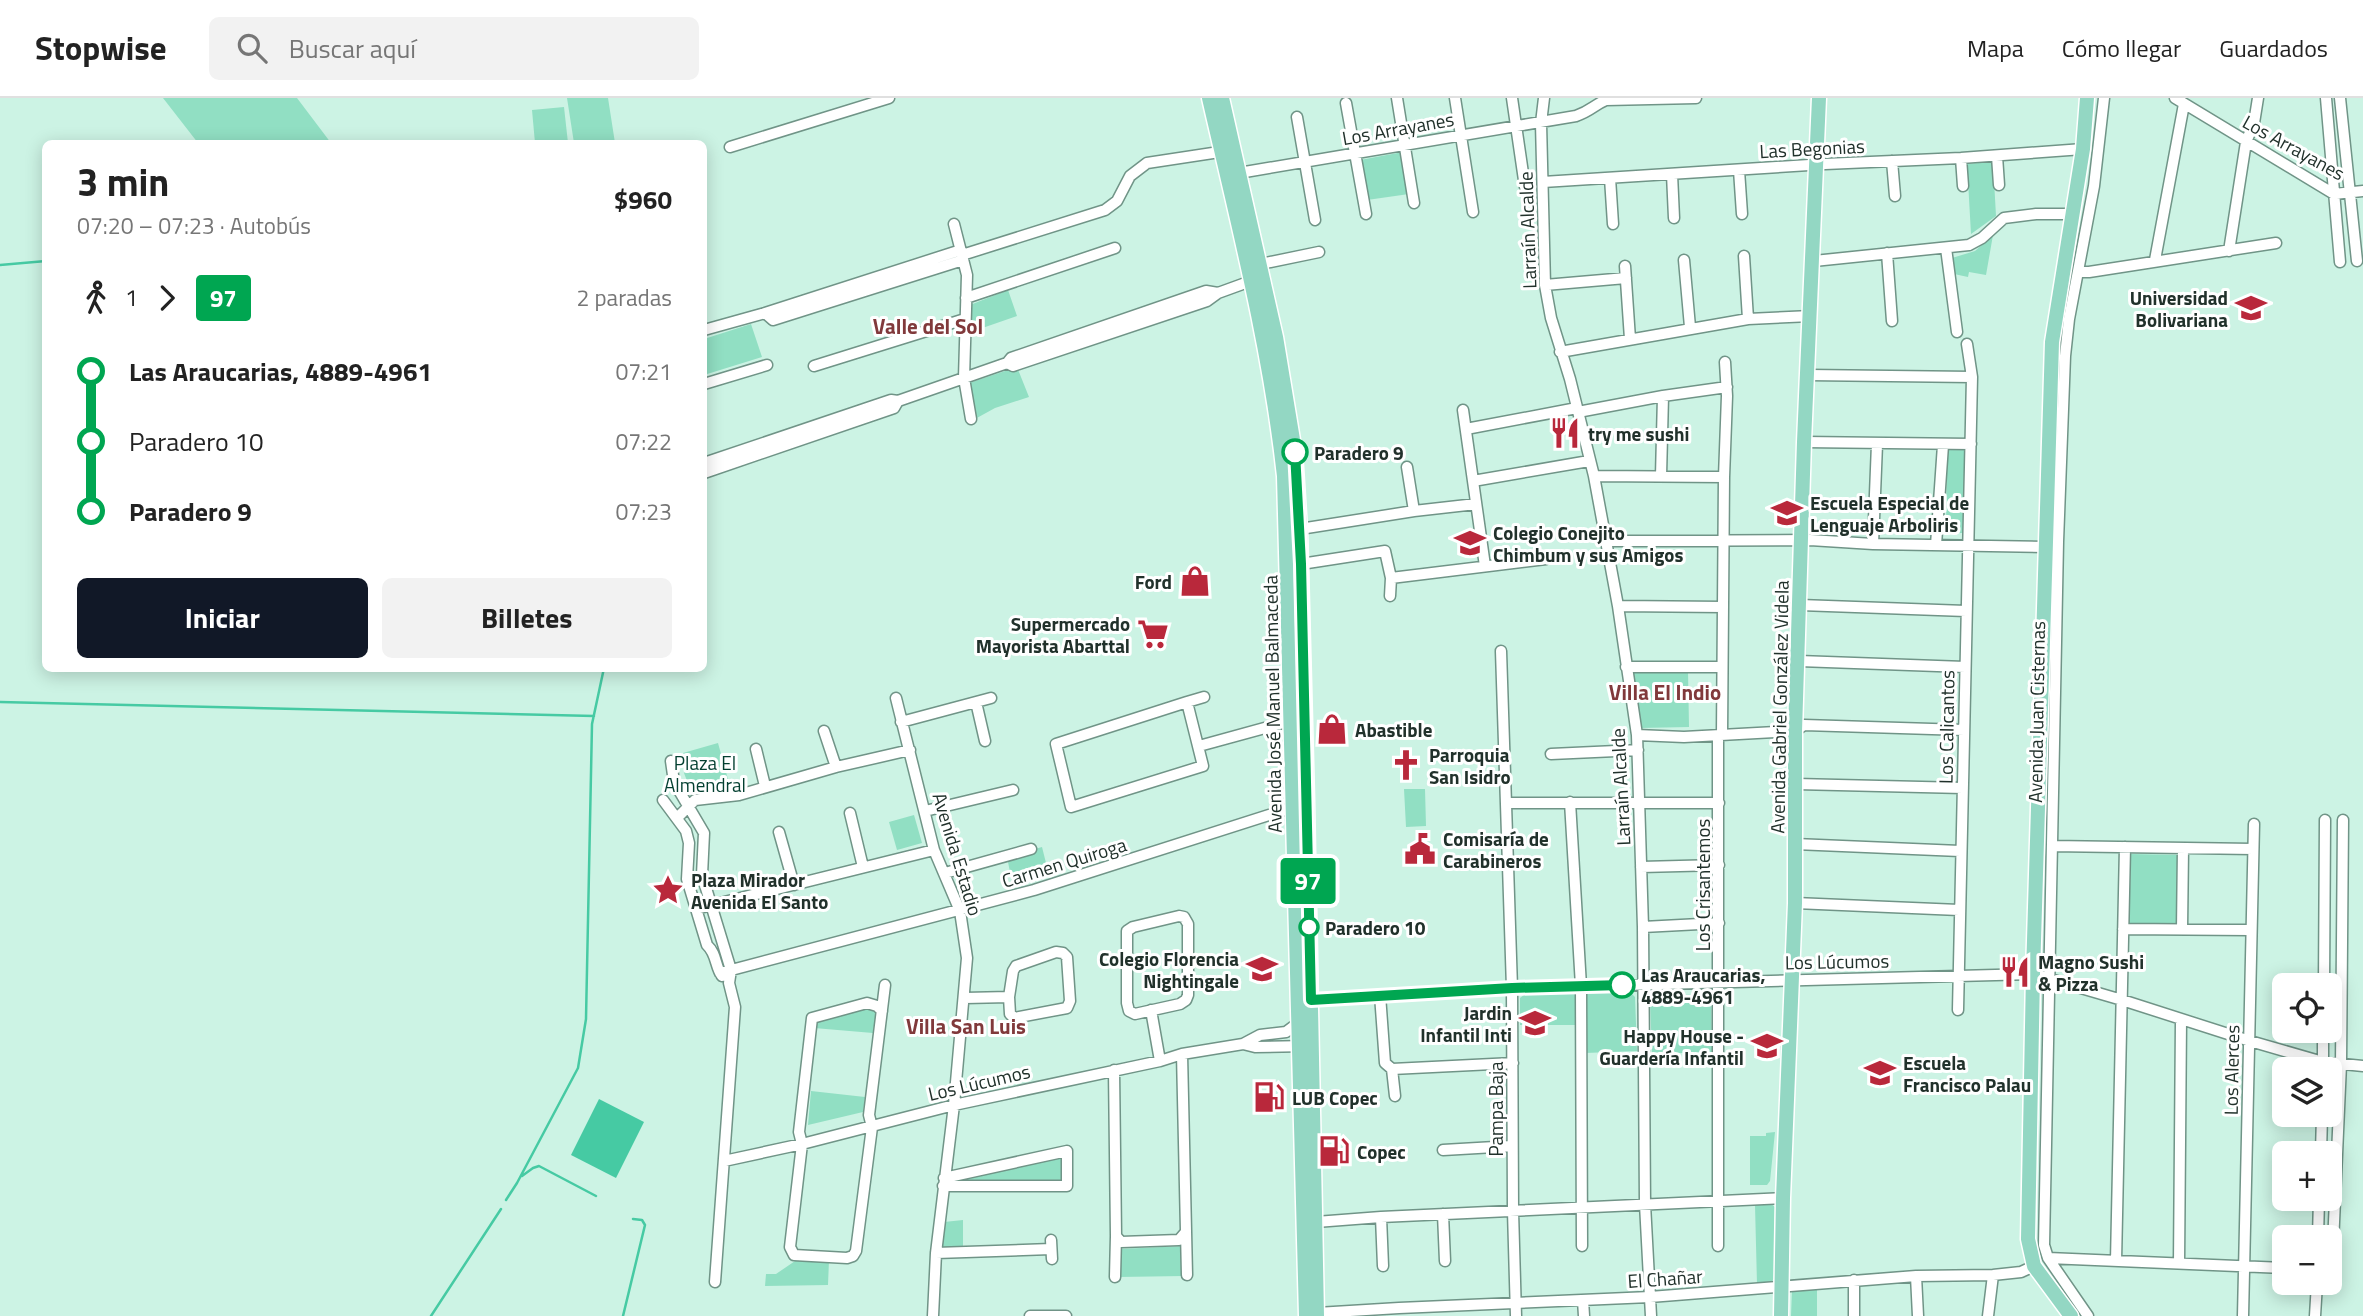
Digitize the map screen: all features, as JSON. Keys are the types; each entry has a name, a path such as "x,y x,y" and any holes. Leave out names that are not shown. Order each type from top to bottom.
{"main road":[{"name":"Avenida José Manuel Balmaceda","path":"1209,98 1228,151"},
{"name":"Avenida José Manuel Balmaceda","path":"1222,98 1228,151 1272,383 1284,476 1290,720 1305,1001 1298,1023 1306,1046 1316,1222 1314,1315"},
{"name":"Avenida Gabriel González Videla","path":"1781,1316 1795,903 1795,732 1804,442 1814,261 1819,98"},
{"name":"Avenida Juan Cisternas","path":"2071,1316 2034,1266 2029,1254 2028,1239 2052,342 2083,149 2087,98"},
{"name":"Avenida José Manuel Balmaceda","path":"1233,174 1261,264 1290,416 1300,529 1306,1046 1305,1297 1314,1315"}],"street":[{"path":"730,147 889,98"},
{"path":"1397,98 1414,203"},
{"path":"1455,98 1474,212"},
{"path":"1512,98 1525,187"},
{"name":"Larraín Alcalde","path":"1544,98 1541,122 1545,285 1560,352 1594,476 1618,606 1637,735 1643,927 1646,1204 1651,1316"},
{"name":"Los Arrayanes","path":"1233,174 1541,122 1589,112 1598,103 1606,100 1696,98"},
{"name":"Avenida Juan Cisternas","path":"2088,1316 2048,1258 2043,1245 2058,542 2065,356 2094,186 2104,98"},
{"path":"2229,251 2246,142 2254,123 2258,98"},
{"path":"2326,98 2340,262"},
{"path":"2340,98 2357,261"},
{"path":"2155,260 2179,101"},
{"name":"Los Arrayanes","path":"2179,101 2334,194 2363,191"},
{"path":"1346,103 1366,214"},
{"path":"1297,117 1307,160 1315,220"},
{"name":"Las Begonias","path":"1544,182 2083,149"},
{"path":"707,329 765,313 773,320 859,288 1105,210 1117,201 1130,176 1147,163 1228,151"},
{"path":"1997,156 1999,185"},
{"path":"1961,158 1963,186"},
{"path":"1892,161 1895,196"},
{"path":"1740,170 1742,214"},
{"path":"1672,174 1674,218"},
{"path":"1609,178 1613,224"},
{"path":"1814,261 1969,245 1982,238 2004,218 2072,214"},
{"path":"954,224 967,275 964,378 971,419"},
{"path":"2078,272 2276,243"},
{"path":"966,298 1115,248"},
{"path":"1946,248 1956,332"},
{"path":"1261,264 1319,252"},
{"path":"1887,253 1892,321"},
{"path":"1744,256 1748,319"},
{"path":"1684,260 1690,327"},
{"path":"1625,266 1630,339"},
{"path":"1545,285 1626,278"},
{"path":"707,462 894,408 898,401 1007,363 1011,358 1074,342 1137,321 1206,291 1217,293 1251,281"},
{"path":"1560,352 1690,327 1748,319 1811,316"},
{"path":"814,366 965,319"},
{"name":"Los Calicantos","path":"1958,1010 1972,377 1967,344"},
{"name":"Los Crisantemos","path":"1718,1245 1719,803 1727,387 1724,362"},
{"path":"707,383 767,365"},
{"path":"1808,374 1972,377"},
{"path":"1466,429 1727,387"},
{"path":"1661,476 1663,396"},
{"path":"1463,410 1485,566"},
{"path":"1804,442 1971,444"},
{"path":"1872,544 1877,444"},
{"path":"1936,545 1943,444"},
{"path":"707,472 768,446"},
{"path":"1473,481 1589,461"},
{"path":"1407,467 1414,511"},
{"path":"1594,476 1724,477"},
{"path":"1300,529 1476,504"},
{"path":"1607,541 1802,540 2045,547"},
{"path":"1301,564 1385,551 1391,578 1390,596"},
{"path":"1391,578 1546,559"},
{"path":"1800,605 1966,611"},
{"path":"1618,606 1723,607"},
{"name":"Pampa Baja","path":"1500,651 1512,988 1516,1316"},
{"path":"1799,661 1965,667"},
{"path":"1626,667 1721,667"},
{"path":"1187,702 1203,765 1071,807 1056,744 1187,702 1203,697"},
{"name":"Avenida Estadio","path":"896,698 934,850 960,911 967,958 954,1105 936,1253 933,1316"},
{"path":"901,722 991,698"},
{"path":"976,702 985,741"},
{"path":"1199,746 1290,720"},
{"path":"1637,735 1795,732 1804,725 1964,730"},
{"path":"824,731 836,767"},
{"path":"756,749 765,786"},
{"path":"677,818 695,800 739,795 836,767 910,750"},
{"path":"1551,754 1638,750"},
{"path":"671,761 674,782 680,796 689,806 704,833 702,874 712,905 735,1007 715,1282"},
{"path":"1796,784 1963,788"},
{"path":"925,811 1013,790"},
{"path":"663,800 686,831 689,843 687,879 707,946 725,972"},
{"path":"1570,802 1581,986 1582,1246"},
{"path":"1507,803 1719,803"},
{"name":"Carmen Quiroga","path":"725,972 1034,891 1294,807"},
{"path":"850,813 863,867"},
{"path":"2324,973 2325,820"},
{"path":"2341,1057 2343,820"},
{"name":"Los Alerces","path":"2243,1316 2254,824"},
{"path":"779,832 794,885"},
{"path":"1795,844 1960,851"},
{"path":"2052,846 2253,849"},
{"path":"2116,1262 2125,847"},
{"path":"2182,929 2183,848"},
{"path":"945,873 1031,849"},
{"path":"696,909 934,850"},
{"path":"1641,867 1719,864"},
{"path":"1795,903 1959,910"},
{"path":"1184,917 1188,923 1188,995 1180,1004 1151,1010 1135,1014 1129,1011 1128,931 1167,919 1184,917"},
{"path":"1643,927 1719,923"},
{"path":"2123,929 2250,930"},
{"path":"1056,952 1067,957 1070,1001 1067,1009 1014,1018 1010,1014 1009,997 1016,966 1056,952"},
{"name":"Los Lúcumos","path":"1305,1001 1512,988 2033,974 2299,1057"},
{"path":"882,1011 867,1003 812,1018 790,1247 794,1255 848,1258 856,1251 872,1127 869,1115 882,1011 885,985"},
{"path":"1380,995 1385,1063 1392,1069 1395,1096"},
{"path":"965,998 1009,997"},
{"path":"1151,1010 1160,1061"},
{"path":"2179,1263 2181,1020"},
{"name":"Los Lúcumos","path":"724,1161 954,1105 1182,1054 1243,1044 1260,1035 1286,1032 1298,1023"},
{"name":"Los Lúcumos","path":"1243,1044 1255,1047 1306,1046"},
{"path":"1182,1054 1187,1275"},
{"path":"1392,1069 1513,1063"},
{"name":"Los Lúcumos","path":"2342,1065 2363,1066"},
{"path":"1114,1070 1115,1277"},
{"path":"2334,1225 2338,1127"},
{"path":"1443,1150 1512,1146"},
{"path":"1068,1151 1068,1186 944,1182 1068,1151"},
{"path":"1316,1222 1783,1198"},
{"path":"1443,1214 1445,1261"},
{"path":"1381,1217 1383,1266"},
{"path":"1115,1236 1121,1242 1179,1240 1185,1233"},
{"path":"936,1253 1051,1250"},
{"path":"2048,1258 2272,1268"},
{"name":"El Chañar","path":"1314,1315 1650,1297 1916,1276 1993,1275 2021,1272 2034,1266"},
{"path":"1988,1316 1993,1275"},
{"path":"1916,1276 1917,1316"},
{"path":"1854,1280 1854,1316"},
{"path":"2315,1316 2316,1295"},
{"path":"1583,1300 1584,1316"},
{"path":"1030,1316 1066,1316"}],"green space":[{"path":"163,98 297,98 329,140 196,140"},
{"path":"567,98 608,98 615,140 574,140"},
{"path":"564,107 568,140 535,140 532,110"},
{"path":"1403,152 1409,194 1367,200 1360,160"},
{"path":"1993,162 1996,216 1971,234 1968,181 1964,164"},
{"path":"1993,235 1986,275 1969,272 1968,277 1954,274 1952,258 1975,251"},
{"path":"1008,290 1017,316 968,333 970,305"},
{"path":"751,324 762,357 707,374 707,338"},
{"path":"1017,367 1029,397 995,408 975,419 969,383"},
{"path":"1966,449 1965,533 1946,533 1947,450"},
{"path":"1632,671 1688,671 1689,727 1640,728"},
{"name":"Plaza El Almendral","path":"718,743 731,790 692,794 684,773 683,753"},
{"path":"1404,789 1425,789 1426,826 1406,827"},
{"path":"914,815 922,843 897,850 889,822"},
{"path":"1042,847 1048,871 1012,882 1007,857"},
{"path":"2131,854 2180,855 2179,925 2129,924"},
{"path":"1631,993 1635,997 1637,1051 1585,1053 1584,1025 1520,1025 1520,998 1525,994"},
{"path":"1711,994 1712,1052 1652,1054 1650,1000 1656,995"},
{"path":"868,1006 876,1012 873,1033 814,1028 815,1020"},
{"path":"811,1091 865,1097 863,1112 808,1125"},
{"path":"1775,1132 1770,1181 1767,1185 1750,1185 1750,1136 1766,1136 1766,1133"},
{"path":"1062,1157 1063,1182 953,1184 953,1180"},
{"path":"1771,1204 1775,1207 1774,1279 1770,1283 1757,1284 1755,1205"},
{"path":"963,1220 963,1247 941,1249 944,1222"},
{"path":"1184,1246 1184,1276 1118,1277 1119,1249"},
{"path":"798,1259 829,1260 828,1285 765,1286 766,1274 776,1274"},
{"path":"1792,1289 1817,1289 1817,1316 1791,1316"}],"shaded area":[{"path":"599,1099 644,1122 616,1178 571,1155"}],"waterway":[{"path":"0,265 42,261"},
{"path":"506,1200 578,1068 586,1019 592,724 603,672"},
{"path":"0,702 594,716"},
{"path":"522,1176 539,1166 596,1196"},
{"path":"431,1316 501,1209"},
{"path":"623,1316 645,1225 642,1220 633,1219"}],"bus line":[{"name":"97","path":"1295,452 1300,529 1311,1000 1512,988 1622,985"}],"place":[{"name":"Universidad Bolivariana","path":"2251,308"},
{"name":"try me sushi","path":"1565,433"},
{"name":"Paradero 9","path":"1295,452"},
{"name":"Escuela Especial de Lenguaje Arboliris","path":"1787,513"},
{"name":"Colegio Conejito Chimbum y sus Amigos","path":"1470,543"},
{"name":"Ford","path":"1195,581"},
{"name":"Supermercado Mayorista Abarttal","path":"1153,634"},
{"name":"Abastible","path":"1332,729"},
{"name":"Parroquia San Isidro","path":"1406,765"},
{"name":"Comisaría de Carabineros","path":"1420,849"},
{"name":"Plaza Mirador Avenida El Santo","path":"668,890"},
{"name":"Paradero 10","path":"1309,927"},
{"name":"Colegio Florencia Nightingale","path":"1262,969"},
{"name":"Magno Sushi & Pizza","path":"2015,972"},
{"name":"Las Araucarias, 4889-4961","path":"1622,985"},
{"name":"Jardin Infantil Inti","path":"1535,1023"},
{"name":"Happy House - Guardería Infantil","path":"1767,1046"},
{"name":"Escuela Francisco Palau","path":"1880,1073"},
{"name":"LUB Copec","path":"1269,1097"},
{"name":"Copec","path":"1334,1151"}],"district":[{"name":"Valle del Sol","path":"928,326"},
{"name":"Villa El Indio","path":"1665,692"},
{"name":"Villa San Luis","path":"966,1026"}]}
